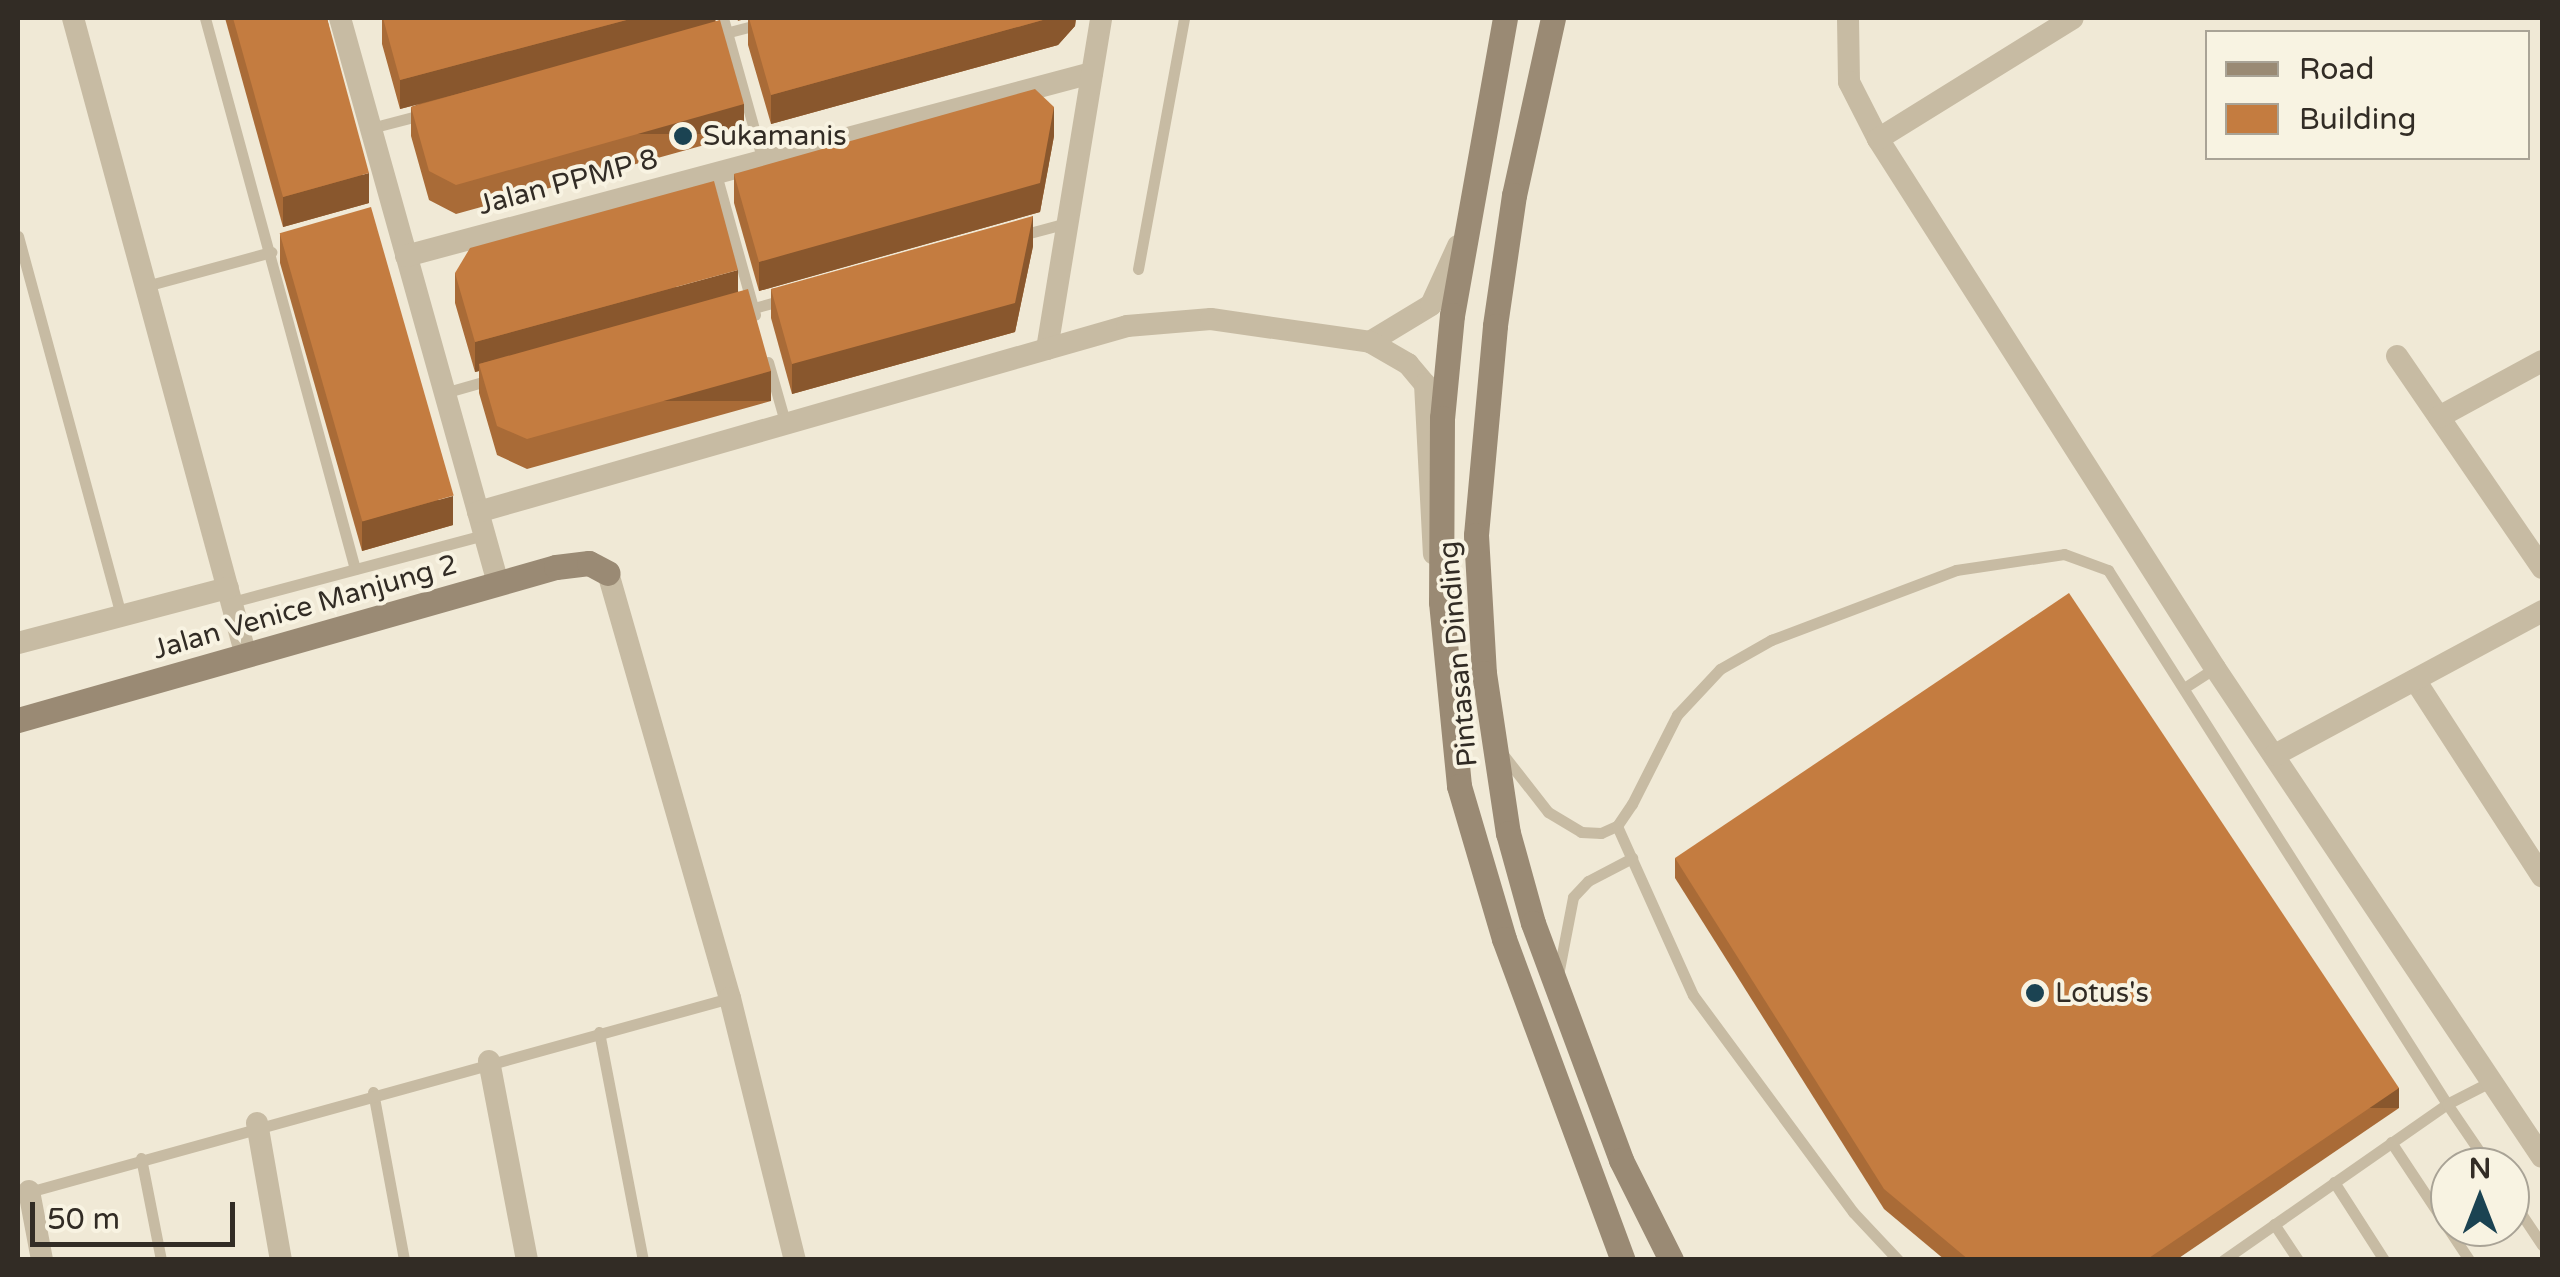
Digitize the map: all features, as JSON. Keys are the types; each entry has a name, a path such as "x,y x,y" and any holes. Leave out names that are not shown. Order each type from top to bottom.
{"main road":[{"name":"Pintasan Dinding","path":"1505,18 1471,214 1442,418 1441,602 1459,786 1504,939 1623,1260"},
{"name":"Pintasan Dinding","path":"1553,18 1514,195 1494,326 1476,535 1492,741 1508,834 1556,988 1622,1160 1671,1260"},
{"name":"Jalan Venice Manjung 2","path":"18,720 498,583 589,563 608,573"}],"street":[{"path":"73,18 246,656"},
{"path":"340,18 371,128 387,221 406,256 498,583"},
{"path":"1047,349 1101,18"},
{"path":"1848,18 1849,82 1878,139 2215,668 2542,1157"},
{"path":"1878,139 2073,18"},
{"name":"Jalan PPMP 8","path":"406,256 1092,74"},
{"path":"1370,342 1431,306 1471,214"},
{"path":"478,512 1128,326 1193,320 1370,342 1408,364 1426,384 1427,512 1441,602"},
{"path":"2397,356 2541,562"},
{"path":"2439,417 2542,361"},
{"path":"608,573 730,998 795,1260"},
{"path":"18,642 121,616 230,595"},
{"path":"2275,755 2542,610"},
{"path":"2415,680 2542,876"},
{"path":"489,1062 527,1260"},
{"path":"257,1124 281,1260"},
{"path":"23,1193 42,1260"}],"lane":[{"path":"205,18 355,569"},
{"path":"723,18 763,161"},
{"path":"690,42 783,18"},
{"path":"1138,269 1184,18"},
{"path":"371,128 446,108"},
{"path":"716,174 758,325"},
{"path":"1011,238 1066,224"},
{"path":"18,236 121,616"},
{"path":"146,286 286,248"},
{"path":"735,313 790,298"},
{"path":"763,342 786,425"},
{"path":"444,392 517,373"},
{"path":"230,595 355,569 484,535"},
{"path":"1492,741 1562,823 1601,834 1617,826 1677,715 1720,669 1771,640 1956,570 2064,554 2108,570 2476,1147"},
{"path":"2184,688 2215,668"},
{"path":"1617,826 1693,995 1853,1212 1898,1260"},
{"path":"1556,988 1573,897 1588,881 1632,858"},
{"path":"23,1193 372,1092 730,998"},
{"path":"599,1032 643,1260"},
{"path":"2223,1260 2447,1104 2492,1080"},
{"path":"372,1092 404,1260"},
{"path":"2391,1142 2469,1260"},
{"path":"142,1158 160,1260"},
{"path":"2334,1182 2384,1260"},
{"path":"2274,1224 2298,1260"}],"building":[{"path":"233,18 327,18 369,173 283,197"},
{"path":"383,18 634,18 400,80"},
{"path":"749,18 1050,18 771,95"},
{"path":"720,20 744,104 456,185 429,171 411,107"},
{"path":"1035,89 1054,107 1040,183 759,262 734,174"},
{"path":"714,181 738,270 475,342 455,273 470,248"},
{"path":"371,207 454,495 362,522 280,233"},
{"path":"1033,216 1015,303 792,364 771,289"},
{"path":"748,289 771,371 527,439 497,426 479,364"},
{"name":"Lotus's","path":"2069,593 2399,1088 2146,1260 1969,1260 1884,1189 1675,858"}],"place":[{"name":"Sukamanis","path":"683,136"},
{"name":"Lotus's","path":"2035,993"}]}
